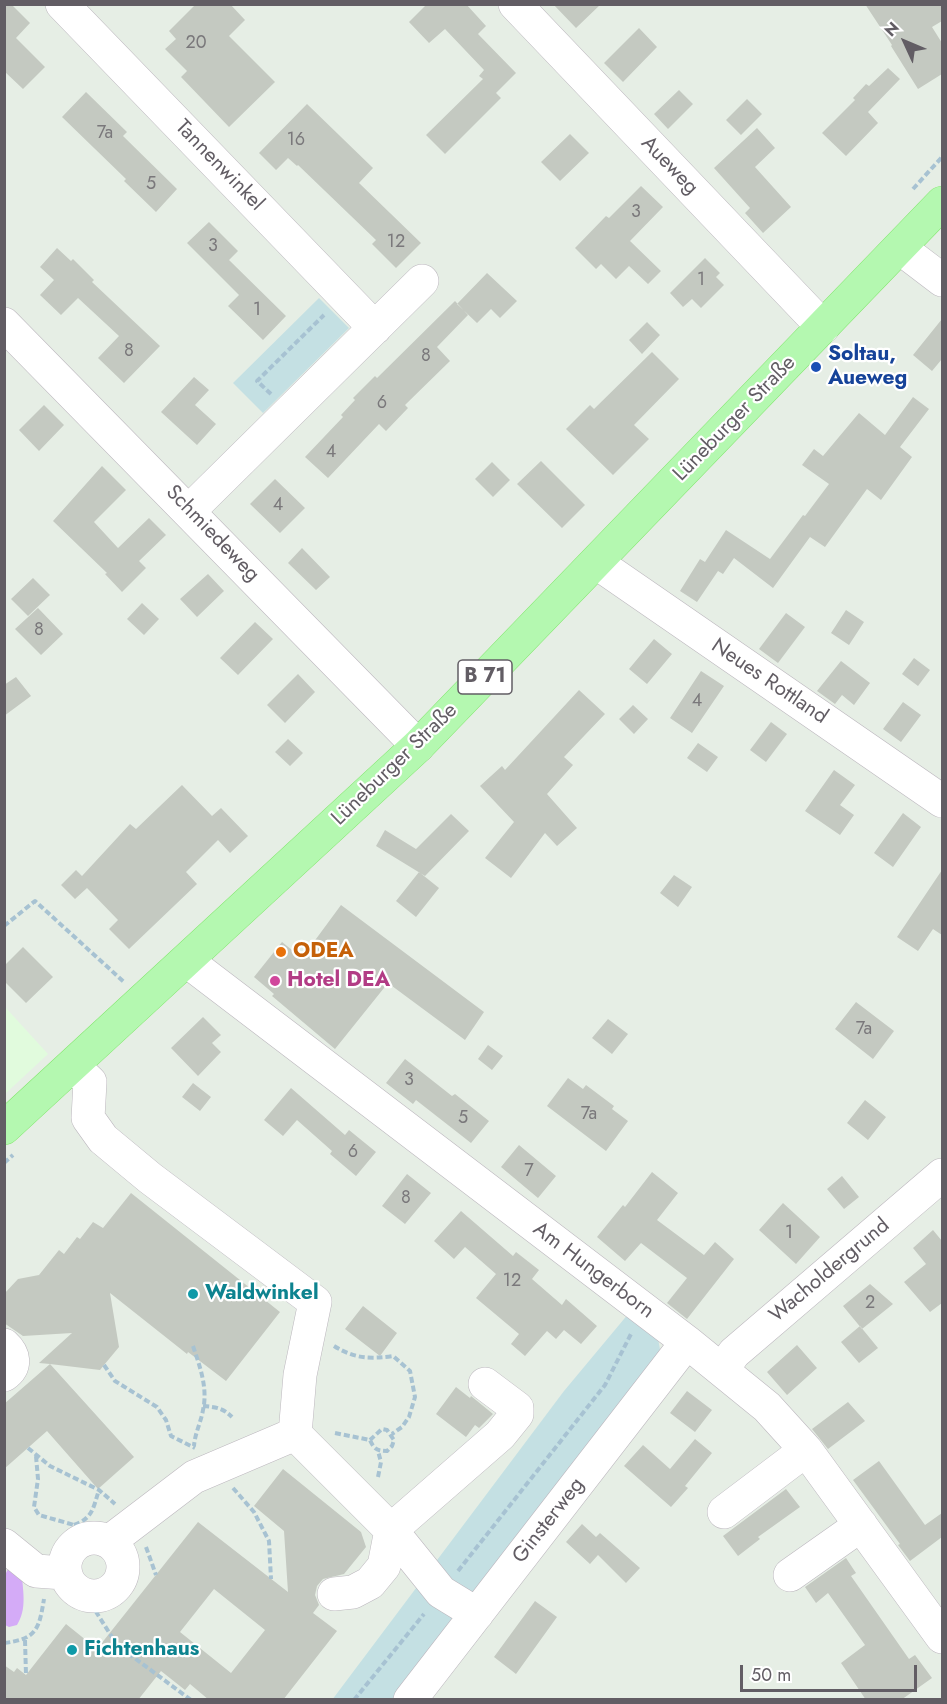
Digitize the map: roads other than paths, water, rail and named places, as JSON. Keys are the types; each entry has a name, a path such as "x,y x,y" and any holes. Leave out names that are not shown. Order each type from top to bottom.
{"main road":[{"name":"Lüneburger Straße","path":"4,1128 418,746 942,203"}],"street":[{"name":"Tannenwinkel","path":"63,4 375,328"},
{"name":"Aueweg","path":"515,4 823,327"},
{"path":"900,248 942,280"},
{"path":"189,511 422,281"},
{"name":"Schmiedeweg","path":"4,324 418,746"},
{"name":"Neues Rottland","path":"597,563 942,801"},
{"name":"Am Hungerborn","path":"187,961 687,1342 767,1407 806,1450 942,1637"},
{"path":"73,1066 90,1082 88,1118 103,1139 150,1178 315,1302 300,1375 295,1434 391,1530 441,1592 477,1614"},
{"name":"Wacholdergrund","path":"722,1370 734,1353 942,1175"},
{"name":"Ginsterweg","path":"410,1700 687,1342"},
{"path":"4,1345 11,1352 14,1360 9,1372 4,1375"},
{"path":"334,1594 353,1592 370,1583 384,1566 391,1530 500,1435 518,1414 517,1408 485,1384"},
{"path":"64,1580 66,1556 76,1542 99,1532 194,1477 204,1457 295,1434"},
{"path":"724,1512 806,1450"},
{"path":"790,1575 861,1525"},
{"path":"4,1545 36,1571 107,1594 122,1579 123,1557 99,1532"}],"place":[{"name":"Soltau, Aueweg","path":"816,367"},
{"name":"ODEA","path":"281,952"},
{"name":"Hotel DEA","path":"275,981"},
{"name":"Waldwinkel","path":"193,1294"},
{"name":"Fichtenhaus","path":"72,1650"}]}
